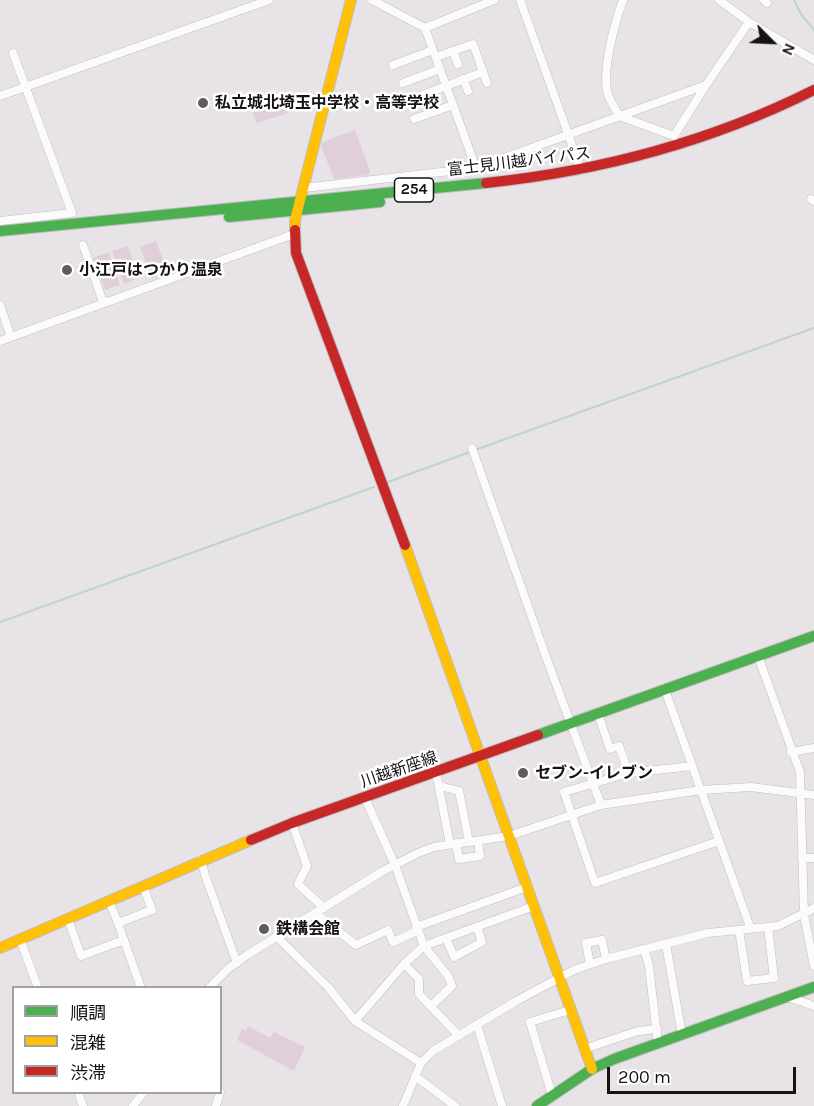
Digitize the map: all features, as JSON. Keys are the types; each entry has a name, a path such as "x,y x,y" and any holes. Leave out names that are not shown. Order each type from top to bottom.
{"main road":[{"path":"351,0 299,205 294,234 296,253 481,757 591,1069"},
{"name":"富士見川越バイパス","path":"0,239 581,170 626,161 695,142 760,117 814,90"},
{"name":"富士見川越バイパス","path":"0,231 516,187 613,172 672,157 723,140 772,120 814,99"},
{"name":"川越新座線","path":"0,948 292,823 814,636"},
{"path":"537,1106 591,1069 814,987"}],"street":[{"path":"0,96 269,0"},
{"path":"372,0 425,28 476,168"},
{"path":"425,28 494,0"},
{"path":"520,0 581,170"},
{"path":"623,0 617,17 607,77 608,93 619,116 674,136 749,22"},
{"path":"719,0 749,22 814,60"},
{"path":"393,65 473,44 487,83"},
{"path":"453,51 458,64"},
{"path":"0,221 72,213 13,53"},
{"path":"402,83 440,69"},
{"path":"407,101 483,72"},
{"path":"463,80 468,91"},
{"path":"304,188 476,168 706,85"},
{"path":"414,119 453,105"},
{"path":"0,341 294,234"},
{"path":"83,245 104,302"},
{"path":"0,305 11,337"},
{"path":"472,448 601,805"},
{"path":"758,656 800,772 804,914 814,966"},
{"path":"665,690 750,927"},
{"path":"598,714 610,749 619,746 630,772"},
{"path":"791,752 814,748"},
{"path":"692,766 630,772 564,792 595,883 719,841"},
{"path":"436,773 453,844 459,859 480,856 459,791 440,786"},
{"path":"211,986 229,968 277,937 418,853 453,844 509,836 601,805 701,789 751,787 814,795"},
{"path":"365,798 395,865 424,946 448,976 452,986 431,1006"},
{"path":"292,823 307,866 298,884 324,908"},
{"path":"802,858 814,858"},
{"path":"201,860 237,963"},
{"path":"118,923 152,910 143,886"},
{"path":"315,914 356,945 388,930 393,942 417,929 527,886"},
{"path":"109,900 141,986"},
{"path":"355,1021 404,964 424,946 534,906"},
{"path":"403,1106 421,1063 434,1051 559,978 606,959 708,933 778,926 814,908"},
{"path":"68,919 81,956 124,940"},
{"path":"447,938 454,957 482,942 477,927"},
{"path":"739,930 747,981 774,978 768,927"},
{"path":"277,937 328,987 355,1021 421,1063"},
{"path":"20,939 38,986"},
{"path":"590,964 586,943 602,940 606,959"},
{"path":"666,944 681,1035"},
{"path":"644,950 649,966 658,1044"},
{"path":"404,964 419,979 419,994 458,1035"},
{"path":"788,997 814,1006"},
{"path":"552,1095 530,1022 570,1010"},
{"path":"477,1025 502,1106"},
{"path":"584,1049 638,1031 657,1029"},
{"path":"414,1076 455,1106"},
{"path":"133,1106 142,1094"}],"shaded area":[{"path":"282,96 288,113 256,123 251,106"},
{"path":"355,130 370,171 369,175 334,179 320,143"},
{"path":"156,241 168,273 152,279 140,247"},
{"path":"128,246 139,278 124,284 112,251"},
{"path":"109,252 120,285 105,290 93,258"},
{"path":"248,1026 270,1038 274,1032 305,1047 294,1071 237,1040 242,1029 246,1031"}],"waterway":[{"path":"794,0 801,14 814,30"},
{"path":"475,450 814,328"},
{"path":"388,482 470,452"},
{"path":"0,622 374,487"}],"traffic: fast":[{"path":"0,231 486,183"},
{"path":"229,217 380,202"},
{"path":"538,735 814,636"},
{"path":"537,1106 592,1069 614,1059 814,987"}],"traffic: slow":[{"path":"295,230 295,220 351,0"},
{"path":"405,545 592,1069"},
{"path":"0,948 251,840"}],"traffic: jam":[{"path":"486,183 571,171 654,152 735,125 814,90"},
{"path":"295,230 296,253 405,545"},
{"path":"251,840 292,823 538,735"}],"place":[{"name":"私立城北埼玉中学校・高等学校","path":"203,103"},
{"name":"小江戸はつかり温泉","path":"67,270"},
{"name":"セブン-イレブン","path":"523,773"},
{"name":"鉄構会館","path":"264,929"}]}
